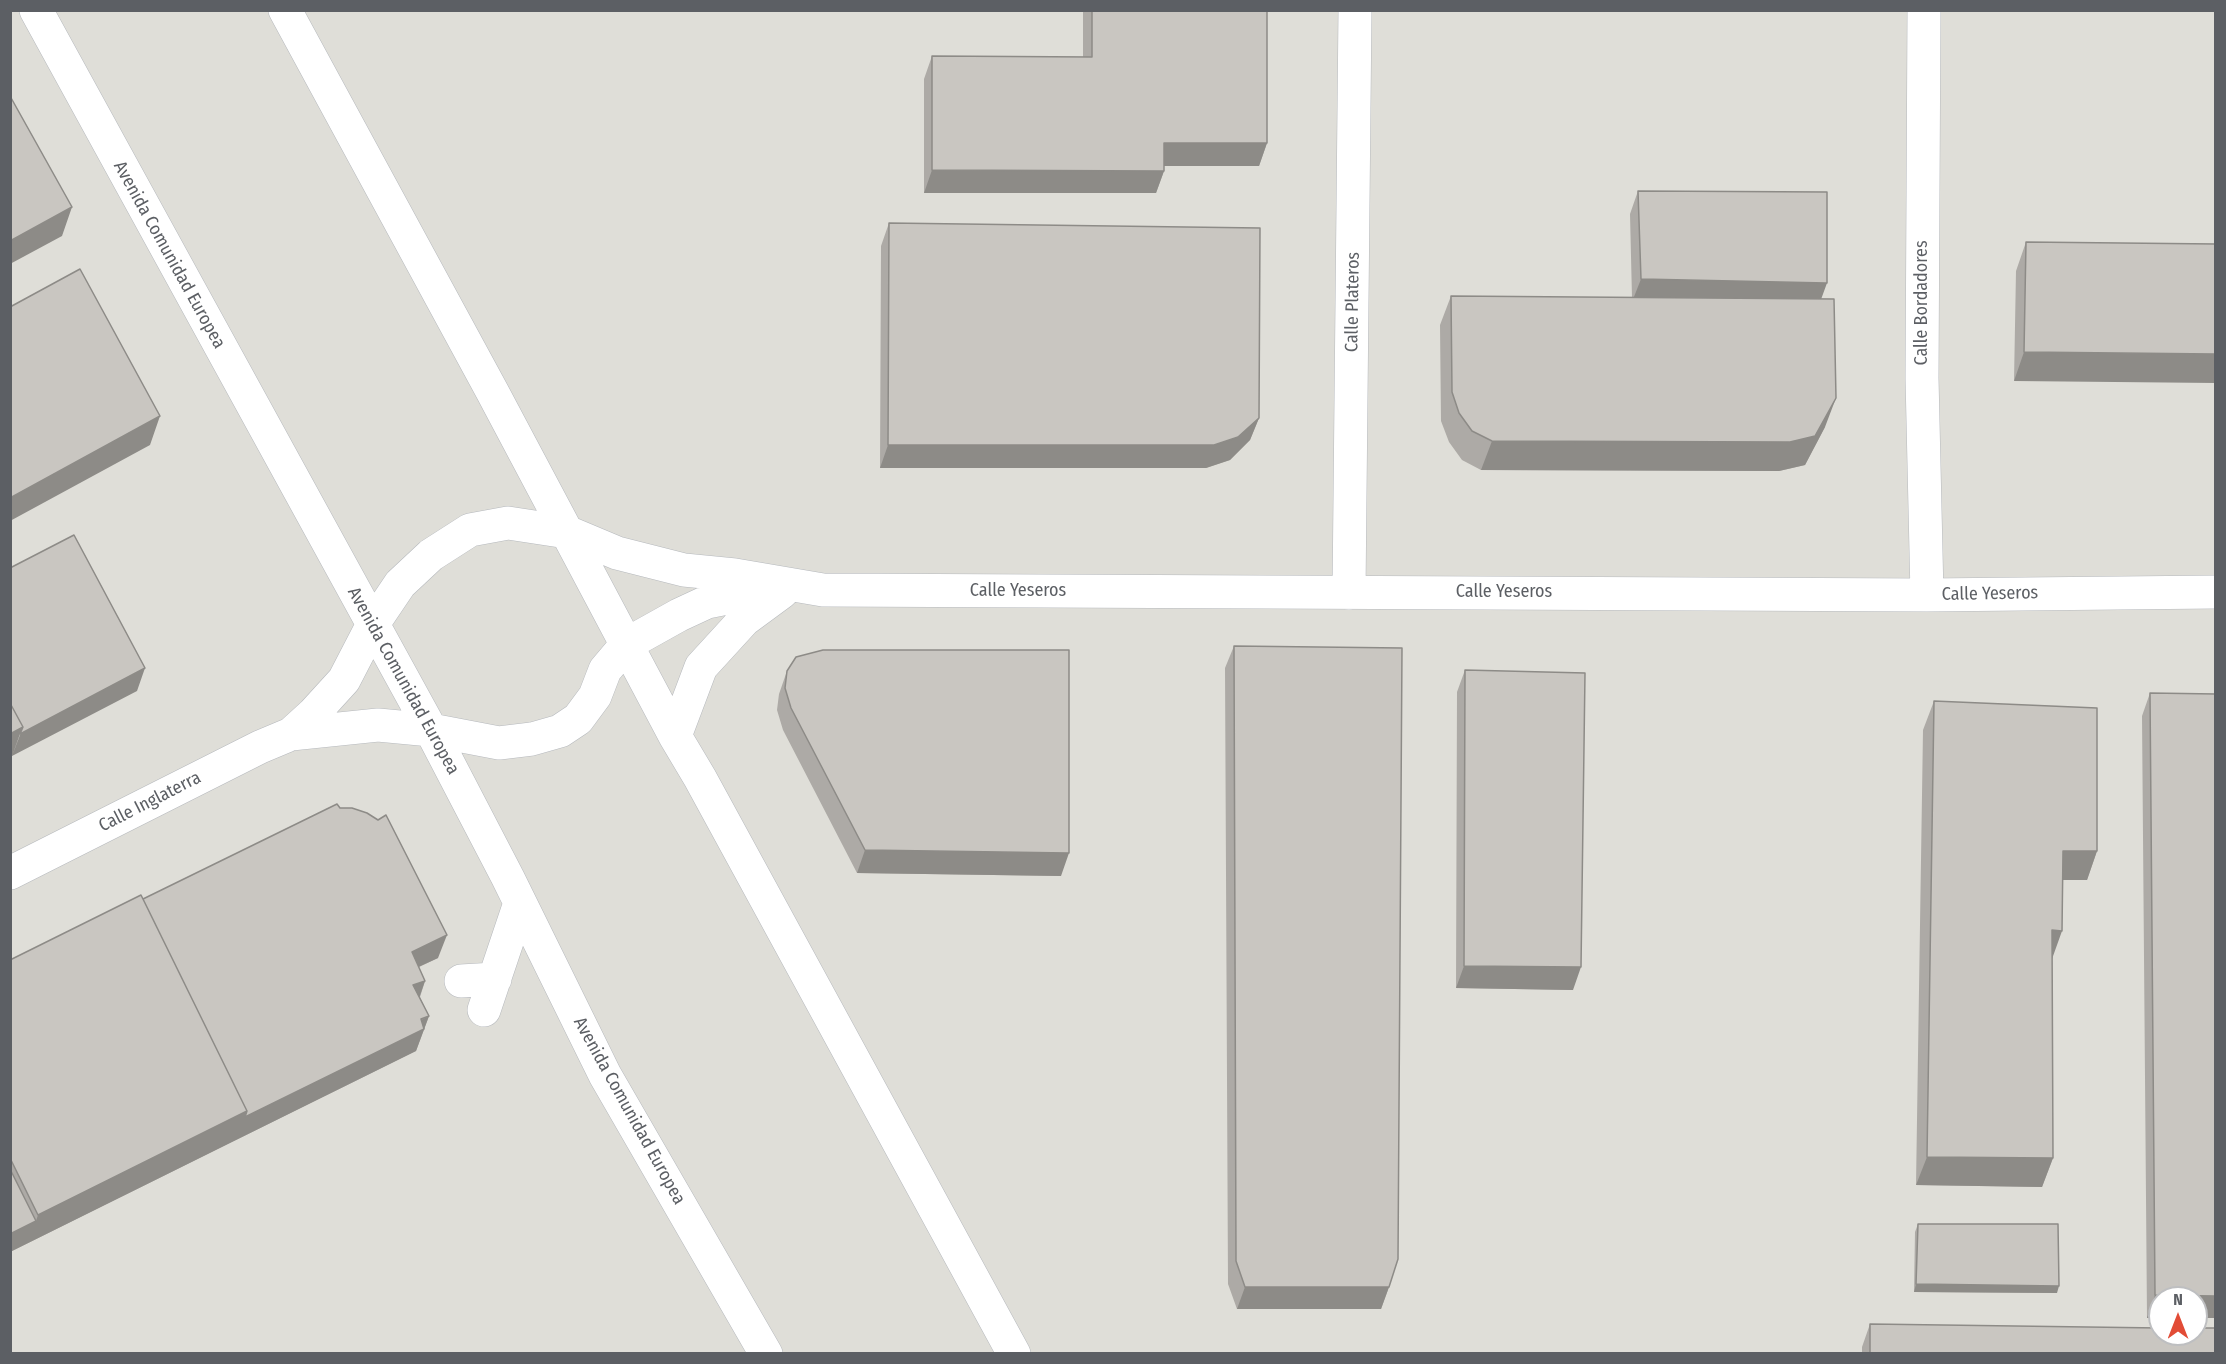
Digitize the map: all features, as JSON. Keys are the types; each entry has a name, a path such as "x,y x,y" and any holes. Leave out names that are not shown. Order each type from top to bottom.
{"street":[{"name":"Avenida Comunidad Europea","path":"36,10 431,730 605,1075 766,1353"},
{"path":"285,10 675,736 706,788 1014,1353"},
{"name":"Calle Plateros","path":"1349,593 1355,10"},
{"name":"Calle Bordadores","path":"1924,10 1922,378 1927,595"},
{"name":"Calle Yeseros","path":"291,734 344,680 373,624 400,584 431,555 470,530 508,523 567,532 617,554 684,570 735,575 823,590 1349,593 1516,591 1927,595 2216,592"},
{"path":"291,734 378,725 431,730 499,743 532,739 560,731 578,719 595,696 605,670 627,644 707,602 793,584"},
{"path":"675,736 701,667 744,620 793,584"},
{"name":"Calle Inglaterra","path":"10,873 260,747 291,734"},
{"path":"484,1010 520,903"},
{"path":"461,981 495,979"}],"shaded area":[{"path":"10,11 2215,11 2215,1353 11,1353"}],"building":[{"path":"1092,10 1267,10 1267,143 1164,143 1164,171 932,170 932,56 1092,57"},
{"path":"10,96 72,207 10,241"},
{"path":"1638,191 1827,192 1827,283 1641,279"},
{"path":"889,223 1260,228 1259,418 1238,437 1214,445 888,445"},
{"path":"2026,242 2216,244 2216,354 2024,352"},
{"path":"80,269 160,416 10,498 10,307"},
{"path":"1451,296 1834,299 1836,398 1815,436 1790,442 1492,441 1472,431 1459,413 1452,392"},
{"path":"74,535 145,668 20,734 23,727 10,703 10,568"},
{"path":"1234,646 1402,648 1398,1259 1389,1287 1245,1287 1236,1261"},
{"path":"823,650 1069,650 1069,853 865,850 791,708 785,688 787,671 796,657"},
{"path":"1465,670 1585,673 1581,967 1464,966"},
{"path":"2150,693 2216,694 2216,1296 2208,1296 2208,1286 2155,1286"},
{"path":"1934,701 2097,708 2097,851 2063,851 2062,931 2052,930 2053,1158 1927,1157"},
{"path":"10,703 23,727 10,734"},
{"path":"337,804 340,808 352,808 378,820 386,815 447,935 412,952 425,981 413,985 429,1016 421,1019 424,1029 245,1117 247,1111 143,899"},
{"path":"141,895 247,1111 38,1215 10,1158 10,960"},
{"path":"10,1169 36,1221 10,1234"},
{"path":"1918,1224 2058,1224 2059,1286 1916,1284"},
{"path":"1870,1324 2148,1328 2148,1346 2208,1346 2208,1328 2216,1328 2216,1353 1870,1353"}]}
